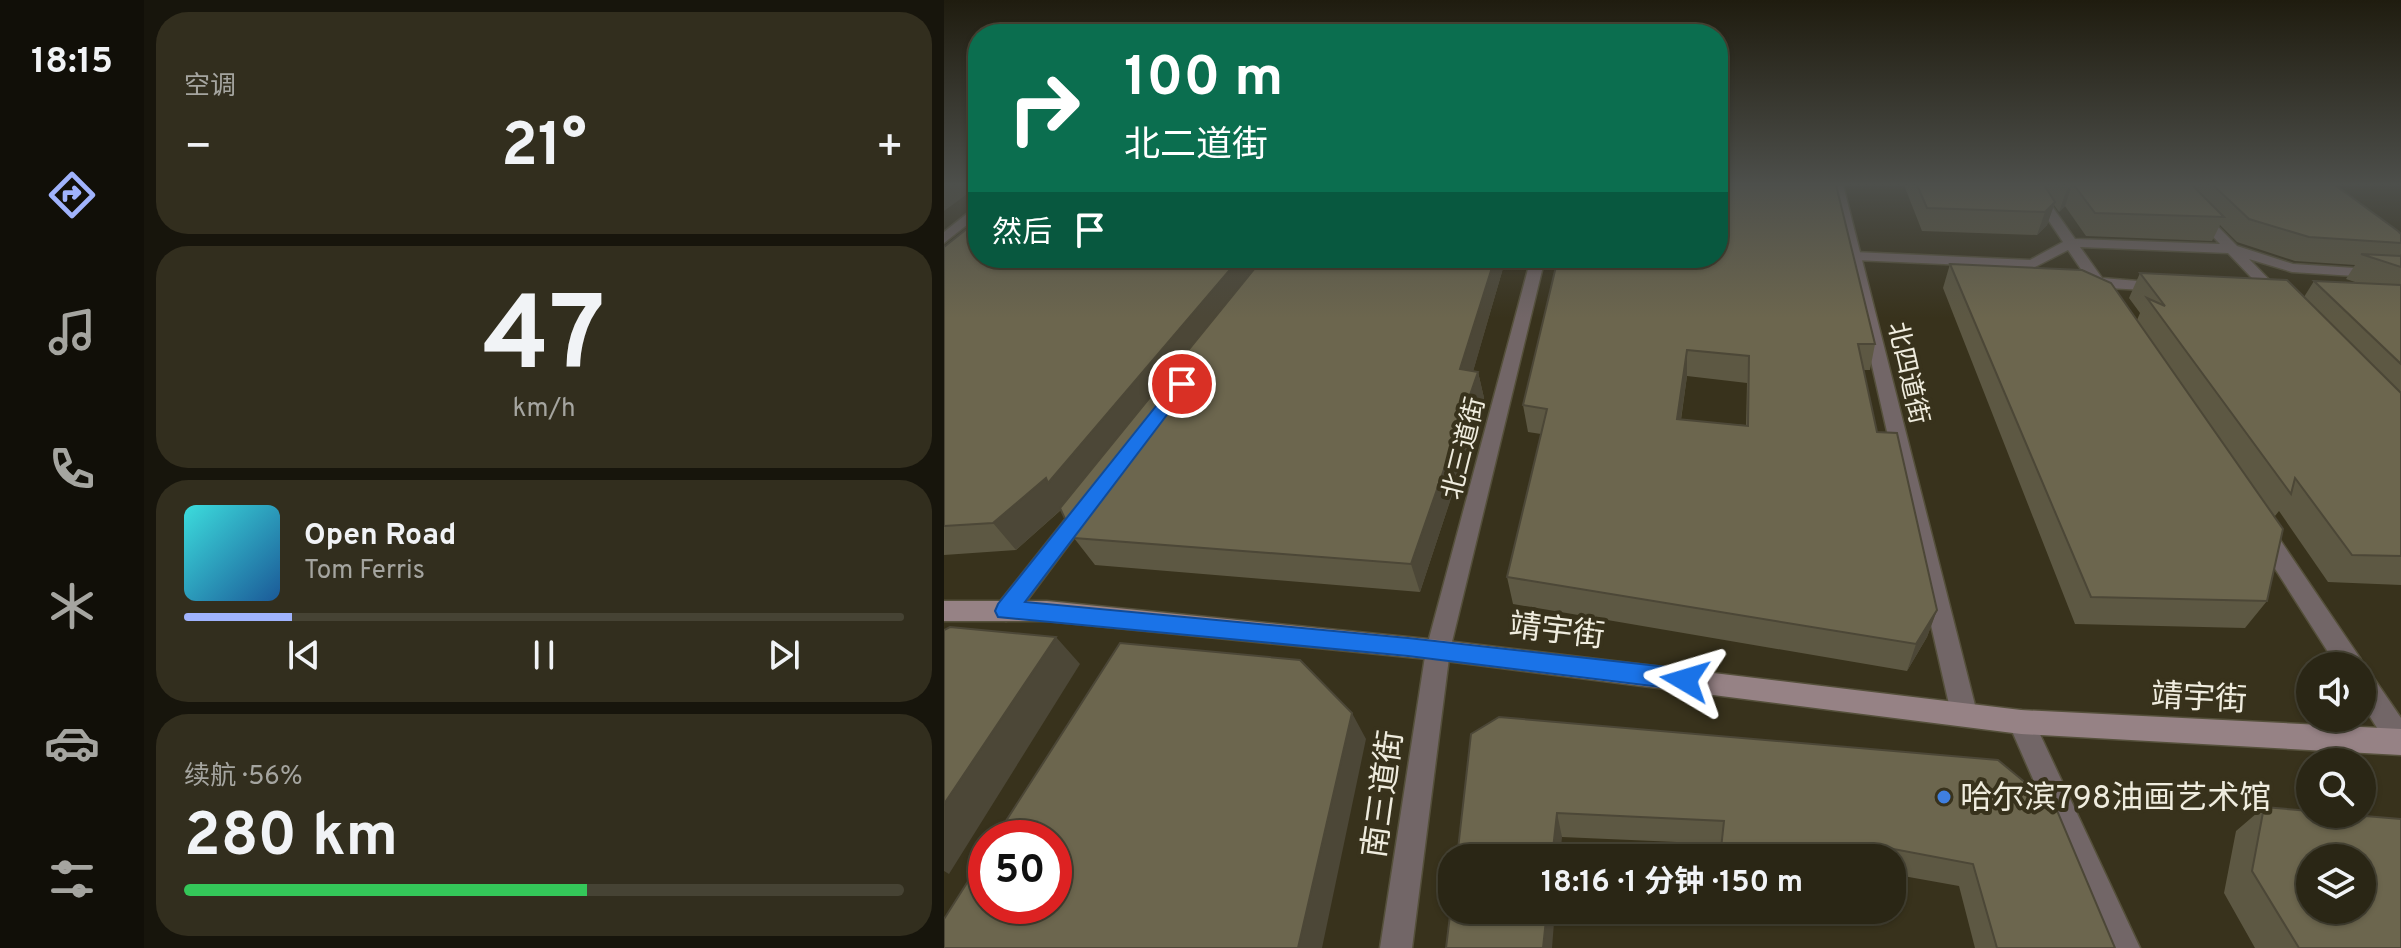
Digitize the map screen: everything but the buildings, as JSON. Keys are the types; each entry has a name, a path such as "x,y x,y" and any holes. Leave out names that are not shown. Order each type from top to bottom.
{"main road":[{"name":"靖宇街","path":"944,611 1047,611 1438,650 2021,722 2401,741"}],"street":[{"name":"北四道街","path":"1848,229 1964,713"},
{"path":"2062,229 2116,311"},
{"path":"2213,229 2293,312"},
{"path":"2033,264 2071,243 2232,249 2292,268 2401,275"},
{"path":"1854,256 2033,264 2099,285 2177,287"},
{"name":"北三道街","path":"1438,650 1535,268"},
{"path":"2240,289 2271,290 2292,268"},
{"path":"1006,611 1094,497"},
{"path":"2247,508 2342,652"},
{"name":"南三道街","path":"1396,948 1438,650"},
{"path":"2376,703 2401,741"},
{"path":"2021,722 2124,948"}],"place":[{"name":"哈尔滨798油画艺术馆","path":"1944,797"}],"route":[{"path":"1182,384 1006,611 1047,611 1408,647 1685,680"}]}
